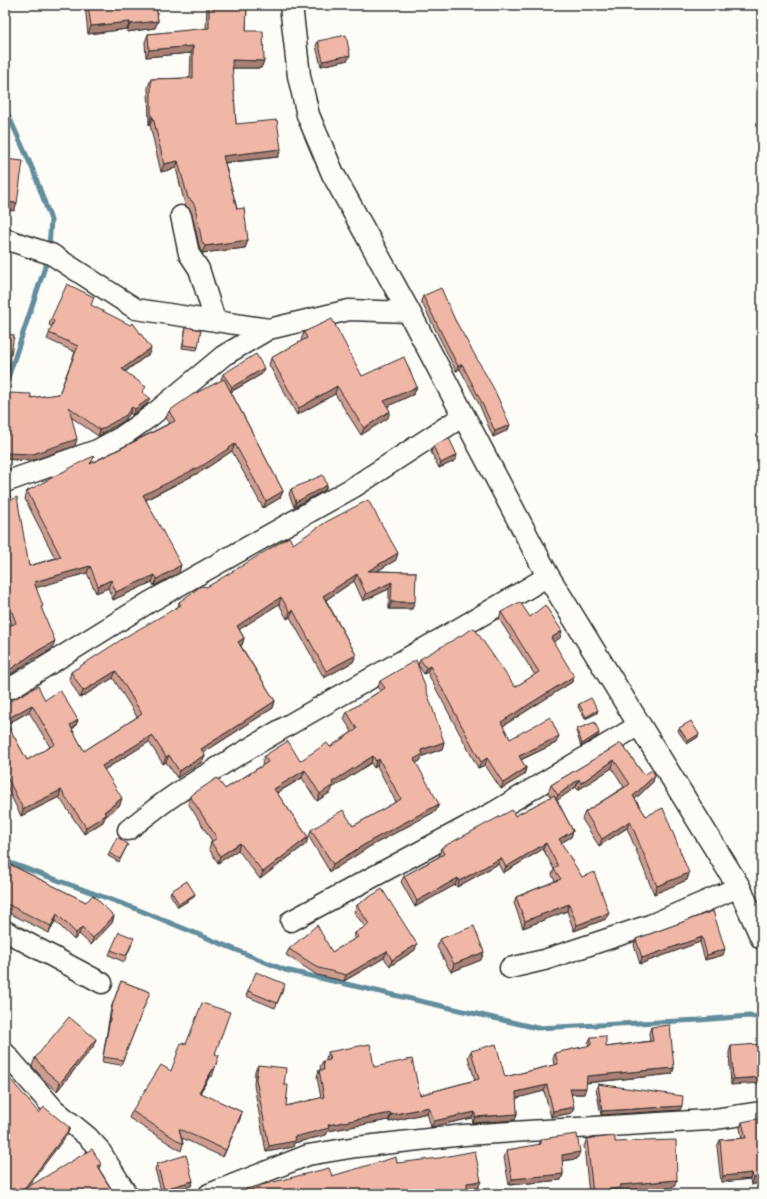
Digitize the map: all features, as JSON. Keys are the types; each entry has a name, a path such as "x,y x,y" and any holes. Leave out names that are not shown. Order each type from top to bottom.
{"main road":[{"path":"290,5 299,76 308,115 334,174 409,312 548,576 739,887 762,938"}],"street":[{"path":"181,216 188,254 199,269 216,320"},
{"path":"5,239 51,254 136,309 269,329"},
{"path":"5,482 97,450 121,438 223,356 269,329 349,310 409,312"},
{"path":"11,688 148,603 354,487 463,416"},
{"path":"128,830 181,790 316,709 493,610 548,576"},
{"path":"291,921 494,812 639,725"},
{"path":"510,968 544,960 650,926 739,887"},
{"path":"5,931 102,983"},
{"path":"5,1053 55,1110 94,1143 126,1194"},
{"path":"210,1194 308,1155 356,1147 464,1135 708,1120 762,1112"}],"building":[{"path":"88,5 156,5 158,21 91,26"},
{"path":"209,5 247,5 246,31 263,31 264,61 232,60 236,124 277,120 281,149 223,156 237,209 244,208 248,240 205,246 202,242 195,206 188,198 178,161 164,164 153,117 151,117 151,79 193,78 193,46 149,50 148,34 209,28"},
{"path":"346,35 350,55 323,61 318,41"},
{"path":"5,159 23,161 17,203 5,202"},
{"path":"67,284 94,297 91,305 130,325 133,323 151,348 122,369 146,387 142,392 150,398 135,409 132,407 126,415 100,430 69,407 77,439 33,454 6,453 5,411 8,411 9,393 31,394 31,398 59,394 78,346 49,333 54,321 51,319"},
{"path":"441,288 455,320 494,389 510,425 495,431 462,364 458,366 423,296"},
{"path":"332,319 362,376 404,357 417,387 384,401 390,411 364,428 337,386 299,408 271,358 307,338 304,332"},
{"path":"186,327 201,330 198,347 183,345"},
{"path":"5,334 14,335 8,373 5,372"},
{"path":"256,354 264,368 232,387 223,374"},
{"path":"224,379 283,491 266,501 235,444 205,464 143,495 181,565 157,579 155,575 116,592 111,580 98,586 90,566 34,582 43,606 41,607 55,641 34,653 5,674 5,628 16,623 5,592 5,491 9,490 11,500 17,497 29,566 61,557 27,491 87,459 95,456 90,464 175,421 169,411 192,395"},
{"path":"449,438 457,455 441,463 433,446"},
{"path":"323,475 327,485 296,502 291,489"},
{"path":"368,500 398,553 368,571 416,572 415,602 391,602 392,582 366,594 357,574 323,596 356,655 326,671 293,610 290,612 281,597 237,626 244,638 238,642 275,701 201,749 205,755 179,771 169,755 166,757 152,735 102,766 122,798 104,812 106,815 86,827 61,790 23,809 7,777 5,778 5,704 38,686 45,700 60,690 78,720 70,725 84,751 142,714 116,671 83,691 71,672 127,636 181,605 179,602 201,586 207,587 289,537 293,544 326,522","holes":["32,705 55,744 27,760 5,720"]},
{"path":"520,602 530,617 545,605 562,631 551,638 574,676 501,722 510,739 550,717 559,736 519,756 526,768 503,783 487,758 481,762 430,666 426,668 420,659 474,628 515,687 539,672 501,612"},
{"path":"416,660 444,742 421,750 423,754 414,759 439,804 372,840 333,864 311,830 343,810 353,826 401,799 379,759 376,761 373,756 332,782 333,785 320,794 305,770 274,789 308,837 263,872 240,843 220,856 211,842 217,838 190,796 217,778 225,789 268,762 264,756 288,741 300,761 327,743 330,747 357,729 347,712 385,688 380,681"},
{"path":"591,698 598,710 586,717 579,704"},
{"path":"691,721 699,734 688,741 679,728"},
{"path":"595,722 599,733 582,744 577,729"},
{"path":"621,743 644,775 652,770 655,775 633,796 646,816 663,808 689,873 657,886 630,821 602,839 585,812 630,784 614,760 581,783 579,779 558,795 551,785"},
{"path":"554,795 573,831 559,839 582,877 594,872 609,913 577,925 569,904 525,921 516,897 561,879 554,869 558,866 546,843 506,867 501,858 459,881 458,878 417,901 404,876 444,854 441,848 512,810 515,816"},
{"path":"117,837 128,844 120,859 109,853"},
{"path":"5,862 86,902 93,895 114,916 93,938 82,927 76,933 57,914 51,926 5,903"},
{"path":"187,881 195,894 179,904 171,891"},
{"path":"382,889 417,944 392,960 387,951 346,975 319,968 289,949 317,925 332,952 358,937 355,933 369,924 357,905"},
{"path":"713,911 725,949 707,955 702,937 642,958 636,939"},
{"path":"474,926 484,952 454,964 440,939"},
{"path":"119,932 134,938 126,956 111,950"},
{"path":"256,972 285,984 277,1003 248,991"},
{"path":"121,981 150,992 123,1060 103,1057 113,1003"},
{"path":"202,1003 230,1012 215,1054 219,1055 214,1070 213,1069 199,1092 242,1112 226,1150 179,1129 183,1144 132,1111 161,1065 171,1071 181,1043 186,1044"},
{"path":"69,1017 96,1039 60,1083 47,1072 35,1058"},
{"path":"670,1025 674,1068 587,1076 586,1088 570,1088 574,1107 553,1111 547,1085 516,1092 517,1114 475,1117 475,1112 434,1121 429,1107 391,1115 391,1113 328,1125 329,1128 294,1137 295,1141 269,1146 256,1079 258,1065 286,1068 284,1085 288,1085 286,1106 324,1097 319,1070 324,1070 323,1061 330,1060 328,1052 370,1044 374,1067 412,1059 420,1095 479,1079 471,1051 496,1044 505,1077 558,1064 555,1053 591,1045 591,1037 606,1036 606,1047 653,1041 651,1027"},
{"path":"759,1044 760,1056 762,1056 762,1077 733,1079 731,1046"},
{"path":"5,1073 39,1113 44,1107 70,1128 23,1190 92,1149 101,1164 97,1166 114,1194 5,1194"},
{"path":"598,1084 683,1096 682,1106 602,1111"},
{"path":"762,1118 762,1177 753,1178 752,1173 723,1176 720,1140 746,1138 742,1122"},
{"path":"577,1134 580,1152 562,1155 563,1174 512,1179 507,1150 541,1144 541,1139"},
{"path":"615,1136 615,1142 676,1140 677,1180 620,1185 620,1188 605,1190 604,1194 593,1194 587,1139"},
{"path":"475,1151 481,1181 467,1183 467,1194 247,1194 246,1189 329,1168 332,1176 396,1157 397,1163 439,1158"},
{"path":"186,1155 193,1181 164,1189 157,1164"}],"waterway":[{"path":"5,108 33,170 51,220 49,248"},
{"path":"5,387 48,258"},
{"path":"5,861 134,908 285,970 537,1028 749,1016 762,1018"}]}
